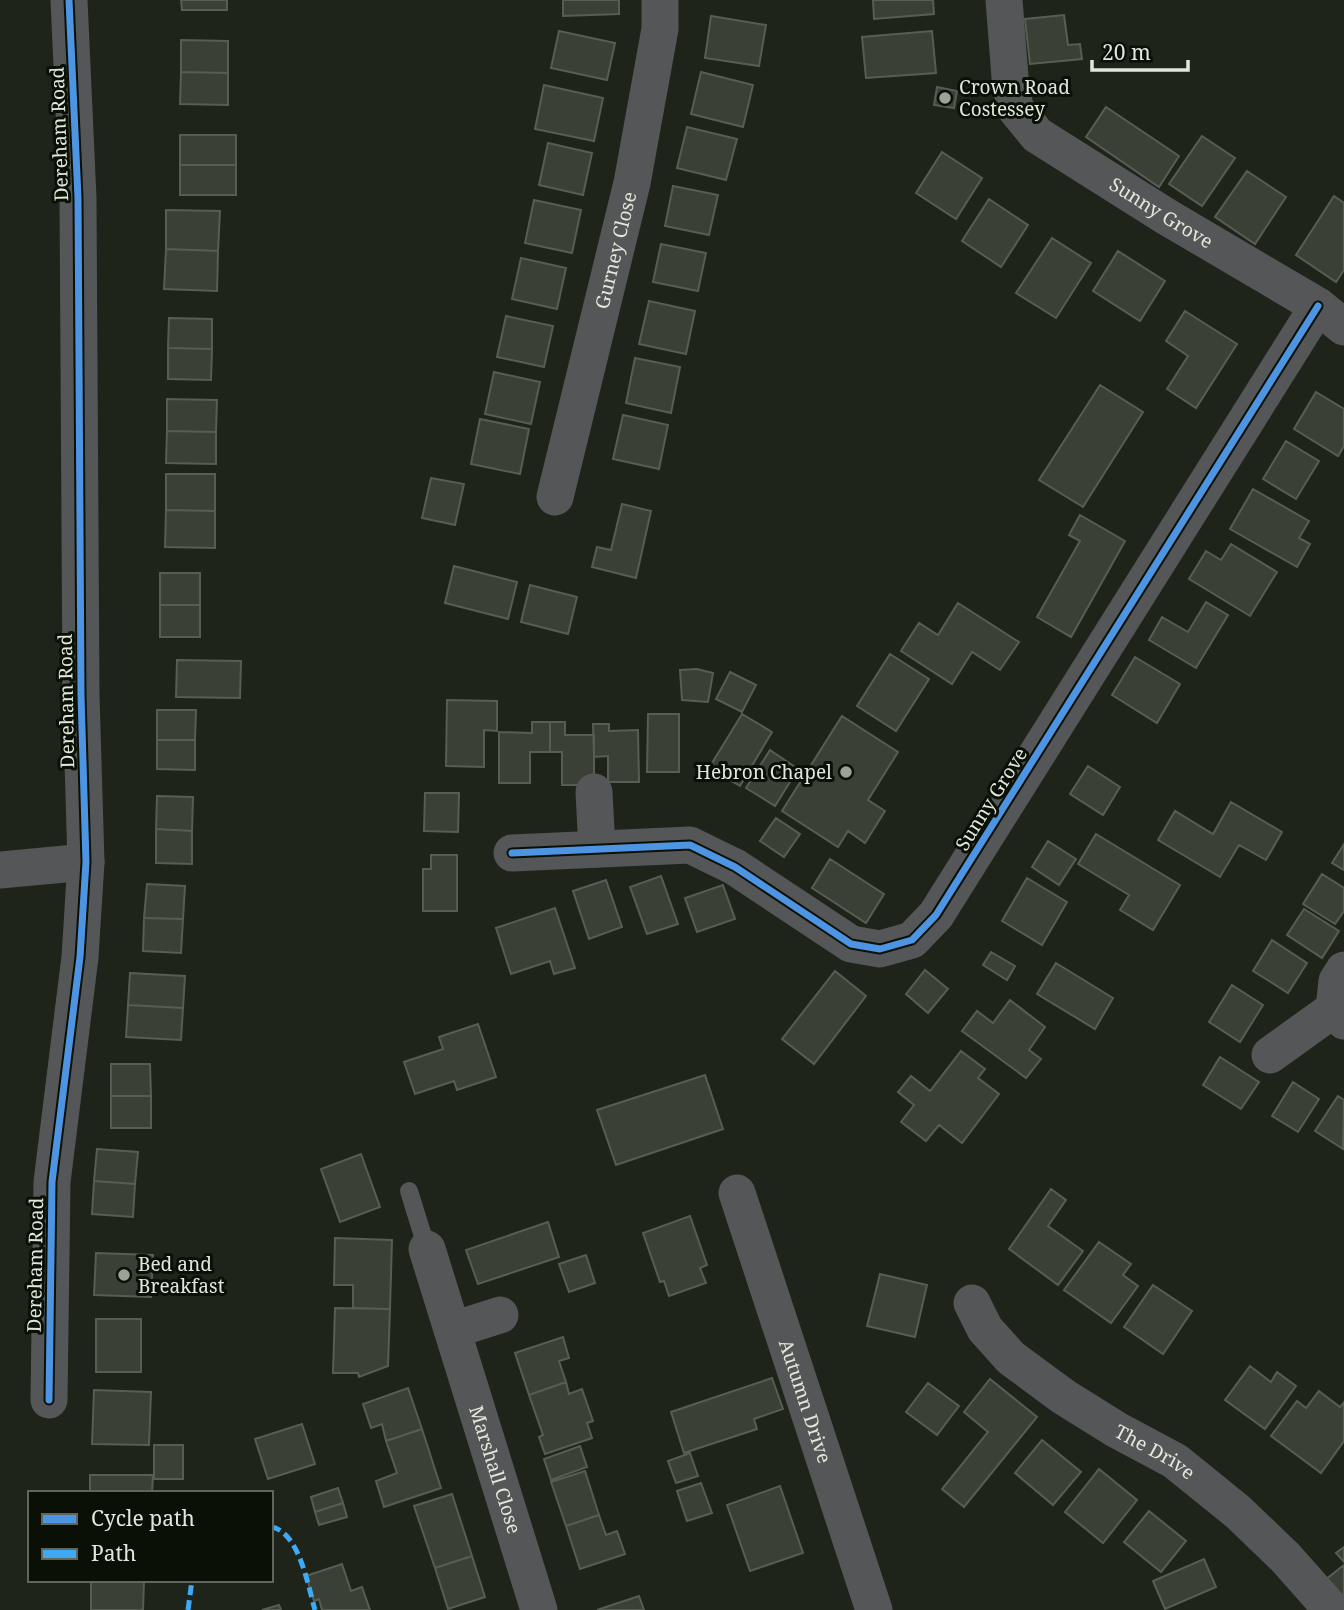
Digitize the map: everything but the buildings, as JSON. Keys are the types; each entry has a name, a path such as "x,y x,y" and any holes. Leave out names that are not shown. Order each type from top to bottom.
{"street":[{"name":"Dereham Road","path":"49,1399 52,1182 80,957 86,862 80,613 78,198 69,0"},
{"name":"Gurney Close","path":"555,497 632,183 660,29 660,0"},
{"name":"Sunny Grove","path":"512,853 690,845 735,867 850,943 880,949 912,940 936,915 1331,317 1037,135 1015,108 1004,0"},
{"path":"594,792 597,849"},
{"path":"0,870 86,862"},
{"path":"1270,1055 1339,1015 1337,981 1344,970"},
{"name":"Autumn Drive","path":"737,1193 874,1610"},
{"name":"Marshall Close","path":"427,1249 540,1610"},
{"name":"The Drive","path":"972,1303 985,1329 1011,1358 1064,1397 1117,1430 1175,1461 1256,1530 1332,1610"},
{"path":"453,1331 500,1315"}],"lane":[{"path":"408,1191 427,1249"}],"marked path":[{"path":"273,1528 289,1538 295,1549 315,1610"},
{"path":"188,1610 192,1582"}],"cycle path":[{"path":"49,1400 52,1182 80,957 86,862 81,695 78,198 69,0"},
{"path":"512,853 690,845 735,867 851,944 880,949 912,940 936,915 1318,306"}],"place":[{"name":"Crown Road Costessey","path":"945,98"},
{"name":"Hebron Chapel","path":"846,772"},
{"name":"Bed and Breakfast","path":"124,1275"}]}
